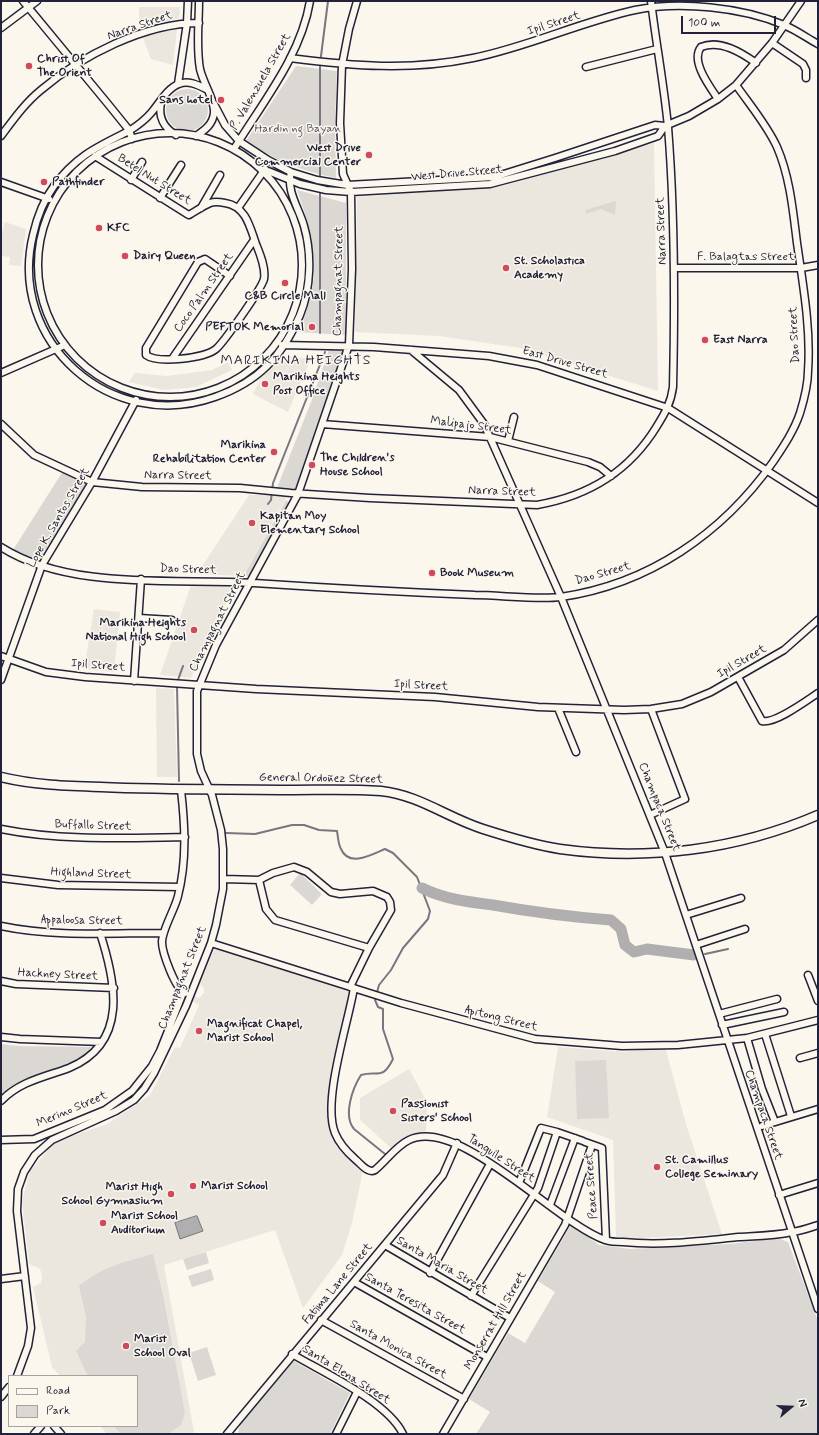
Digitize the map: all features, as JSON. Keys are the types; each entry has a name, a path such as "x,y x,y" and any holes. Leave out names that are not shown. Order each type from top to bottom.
{"main road":[{"name":"General Ordoñez Street","path":"1,778 52,785 181,790 210,788 384,791 413,798 474,826 536,844 559,849 609,853 665,853 745,840 791,826 818,815"}],"street":[{"path":"23,1 129,130 132,139"},
{"path":"1,28 38,1"},
{"path":"178,84 187,23 188,1"},
{"path":"199,1 198,23 200,68 206,89 214,104 214,114 211,123 205,130 196,136 150,135 132,139 114,146 95,156 71,176 54,201 41,236 38,274 40,291 47,314 65,345 92,371 119,387 138,395 160,398 184,396 214,388 236,378 262,361 277,343 286,328 295,305 300,281 298,233 294,219 278,188 265,169 238,208"},
{"name":"P. Valenzuela Street","path":"234,149 290,58 299,38 310,1"},
{"name":"Champagnat Street","path":"17,1375 28,1346 31,1328 17,1204 19,1184 26,1166 41,1148 52,1140 110,1115 138,1096 154,1073 190,996 211,943 220,907 224,879 221,834 210,788 200,767 197,754 196,703 199,685 216,645 298,494 349,345 352,269 351,192 347,185 342,165 340,123 342,65 347,35 357,1"},
{"name":"Narra Street","path":"1,424 34,455 92,482 136,487 240,488 298,494 537,505 562,500 586,491 611,476 626,466 639,453 672,400 675,268 673,196 651,1"},
{"name":"West Drive Street","path":"196,136 234,149 265,169 286,179 320,188 351,192 498,183 615,150 658,136 666,126 689,116 718,99 736,86 772,43 801,1"},
{"name":"Ipil Street","path":"290,58 342,65 385,68 419,66 473,58 519,46 621,14 652,8 701,6 752,15 784,25 818,44"},
{"name":"Narra Street","path":"1,136 19,112 41,90 76,65 112,45 167,26 198,23"},
{"path":"772,43 802,64 806,70 806,78"},
{"path":"718,99 700,70 698,54 701,47 708,45 734,48 756,63"},
{"path":"586,67 657,49"},
{"path":"206,89 191,83 178,84 171,89 150,115 129,130 101,144 80,158 60,178 46,198 39,213 31,244 29,278 32,296 41,322 56,350 89,381 115,395 135,403 164,406 193,403 241,386 265,369 284,346 301,312 307,289 309,273 306,234 286,179"},
{"name":"Dao Street","path":"1,547 42,565 89,576 250,583 356,590 561,597 626,580 661,564 703,536 725,519 749,493 785,443 799,417 806,386 808,373 808,327 801,268 784,165 771,135 736,86"},
{"path":"161,102 160,113 162,120 165,126 176,135"},
{"name":"West Drive Street","path":"214,104 225,125 240,141 268,160 290,171 320,181 347,185 494,176 656,125 666,126"},
{"name":"Betel Nut Street","path":"95,156 189,215 201,208"},
{"path":"131,180 142,162"},
{"path":"160,198 181,164"},
{"path":"278,188 286,179 290,171"},
{"path":"201,208 220,175"},
{"path":"1,182 54,201"},
{"path":"201,208 216,202 230,204 238,208 245,216 254,240 262,263 264,280 249,304 216,349 191,358 151,358 146,355 146,348 198,262 205,259 230,276"},
{"name":"Coco Palm Street","path":"172,359 254,240"},
{"name":"F. Balagtas Street","path":"675,268 801,268 818,265"},
{"name":"East Drive Street","path":"277,343 284,346 349,345 489,356 537,365 668,408 818,503"},
{"path":"1,373 65,345"},
{"name":"Champaca Street","path":"411,350 459,390 484,424 561,597 665,853 791,1233 818,1309"},
{"path":"236,378 241,386"},
{"name":"Lope K. Santos Street","path":"1,680 42,565 92,482 138,395"},
{"path":"508,441 514,417"},
{"name":"Malipajo Street","path":"322,424 490,437 588,462 600,467 611,476"},
{"path":"134,681 141,579"},
{"path":"139,618 172,620"},
{"name":"Ipil Street","path":"1,656 46,672 134,681 435,697 608,711 650,709 682,704 711,692 784,650 818,620"},
{"path":"738,677 762,721 765,722 782,716 818,693"},
{"path":"558,708 576,752"},
{"path":"650,709 685,799 650,815"},
{"path":"181,790 185,837 180,887 173,912 163,933 162,941 163,953 183,992 190,996"},
{"name":"Buffallo Street","path":"1,830 21,834 73,837 185,837"},
{"path":"224,879 259,880 272,873 294,868 307,872 331,892 340,894 373,891 387,897 390,902 391,910 369,948 352,987"},
{"name":"Highland Street","path":"1,878 58,885 180,887"},
{"path":"259,880 266,909 275,920 369,948"},
{"path":"686,915 741,898"},
{"name":"Appaloosa Street","path":"1,926 17,929 100,933 163,933"},
{"path":"696,945 745,930"},
{"path":"1,1100 22,1085 80,1063 95,1052 107,1035 112,1016 114,988 111,966 100,933"},
{"name":"Apitong Street","path":"211,943 471,1023 534,1039 622,1046 678,1045 747,1038 818,1020"},
{"path":"808,974 818,1001"},
{"name":"Hackney Street","path":"1,981 16,984 114,988"},
{"name":"Tanguile Street","path":"352,987 331,1098 332,1122 340,1143 347,1152 372,1172 402,1145 410,1140 422,1137 440,1137 456,1143 490,1164 534,1194 551,1203 568,1218 588,1232 606,1240 638,1244 676,1243 791,1233 818,1225"},
{"name":"Merino Street","path":"1,1140 34,1139 105,1110 132,1091 152,1066 160,1051 183,992"},
{"path":"719,1014 777,999"},
{"path":"722,1025 784,1012"},
{"path":"765,1034 791,1116"},
{"path":"1,1037 102,1042"},
{"path":"747,1038 762,1089 775,1122"},
{"path":"800,1058 818,1053"},
{"path":"762,1126 818,1109"},
{"name":"Peace Street","path":"519,1183 540,1131 544,1128 602,1148 606,1240"},
{"path":"471,1296 538,1188 557,1132"},
{"path":"551,1203 575,1138"},
{"name":"Fatima Lane Street","path":"229,1433 292,1354 385,1246 443,1175 456,1143"},
{"name":"Monserrat Hill Street","path":"443,1434 568,1218 592,1145"},
{"path":"430,1272 490,1164"},
{"path":"779,1195 818,1183"},
{"name":"Santa Maria Street","path":"385,1246 510,1318"},
{"path":"1,1279 25,1276"},
{"name":"Santa Teresita Street","path":"354,1282 487,1357"},
{"path":"811,1291 818,1288"},
{"name":"Santa Monica Street","path":"321,1320 464,1399"},
{"name":"Santa Elena Street","path":"292,1354 380,1406 395,1421 403,1434"},
{"path":"1,1397 8,1388"},
{"path":"336,1434 357,1392"}],"shaded area":[{"path":"139,7 180,7 179,18 139,31"},
{"path":"177,28 173,65 151,59 143,38 167,29"},
{"name":"St. Scholastica Academy","path":"654,143 658,391 520,348 439,336 355,332 357,197 502,186"},
{"path":"5,222 26,229 21,266 9,265 10,257 1,256 1,236"},
{"path":"284,356 311,359 288,412 253,394 261,378"},
{"path":"228,362 232,370 196,387 164,390 129,382 135,373 167,376 212,370"},
{"name":"Kapitan Moy Elementary School","path":"249,495 288,495 243,576 197,574"},
{"name":"Marikina Heights National High School","path":"191,585 234,586 191,678 160,675"},
{"path":"94,609 120,612 114,672 84,669"},
{"path":"156,688 174,689 177,777 157,777"},
{"name":"Marist School","path":"215,947 351,989 327,1106 336,1147 363,1170 352,1223 342,1255 303,1308 275,1230 164,1265 194,1432 192,1434 107,1434 101,1427 138,1427 138,1375 59,1375 52,1367 33,1287 41,1283 42,1276 40,1269 29,1264 22,1201 30,1171 55,1142 107,1124 150,1095 175,1047 180,1048 199,1005 192,1001 195,996 199,998 204,993 204,988 200,984"},
{"name":"St. Camillus College Seminary","path":"558,1047 625,1052 665,1047 686,1124 722,1234 641,1238 616,1237 613,1140 547,1117"},
{"name":"Passionist Sisters' School","path":"409,1069 427,1102 426,1131 408,1136 391,1148 360,1120 360,1098"},
{"path":"197,1216 203,1231 180,1239 175,1223"}],"green space":[{"name":"Hardin ng Bayan","path":"296,66 337,71 335,122 336,178 289,164 267,154 246,141"},
{"path":"183,89 191,89 202,95 208,106 208,114 202,125 191,131 183,131 172,125 166,114 166,106 172,95"},
{"path":"297,190 346,203 346,335 299,332 311,294 314,277 314,261 309,228"},
{"path":"616,201 615,215 601,209 586,214 585,210"},
{"path":"330,347 344,350 296,491 277,488 311,402"},
{"path":"63,471 90,483 39,560 13,550"},
{"path":"286,500 290,503 249,577 244,575"},
{"path":"300,873 322,894 312,905 290,885"},
{"path":"1,1044 19,1046 91,1047 90,1051 66,1065 32,1076 6,1092 1,1093"},
{"path":"606,1060 609,1118 577,1119 575,1061"},
{"path":"571,1225 599,1245 630,1249 730,1244 777,1238 788,1242 818,1321 818,1434 476,1434 490,1412 469,1399 508,1333 525,1343 555,1292 538,1281"},
{"path":"206,1252 209,1263 187,1270 183,1259"},
{"name":"Marist School Oval","path":"153,1254 163,1295 185,1413 181,1425 168,1434 121,1434 115,1427 138,1427 138,1375 88,1375 76,1351 85,1342 86,1317 79,1286 96,1274 123,1262"},
{"path":"211,1269 214,1280 192,1287 188,1276"},
{"path":"207,1347 216,1375 198,1381 189,1353"},
{"path":"294,1361 350,1393 330,1434 238,1434 240,1424"}],"waterway":[{"path":"320,333 320,64 328,1"},
{"path":"268,504 271,500 273,483 325,352"},
{"path":"178,680 183,666"},
{"path":"177,686 179,781"},
{"path":"226,833 255,834 292,825 304,825 319,830 337,831 340,847 345,855 350,858 362,858 385,849 393,853 417,877 430,911 428,919 403,948 391,970 379,985 375,1000 378,1007 383,1009 383,1029 393,1059 383,1072 361,1075 352,1095 349,1110 349,1117 354,1129 385,1154"},
{"path":"422,888 439,895 465,901 552,914 611,920 621,929 625,945 634,952 647,949 694,955"},
{"path":"705,954 728,949"}],"place":[{"name":"Christ Of The Orient","path":"29,66"},
{"name":"Sans hotel","path":"221,100"},
{"name":"West Drive Commercial Center","path":"369,155"},
{"name":"Pathfinder","path":"44,182"},
{"name":"KFC","path":"99,228"},
{"name":"Dairy Queen","path":"125,256"},
{"name":"St. Scholastica Academy","path":"506,268"},
{"name":"C&B Circle Mall","path":"285,283"},
{"name":"PEFTOK Memorial","path":"312,327"},
{"name":"East Narra","path":"705,340"},
{"name":"Marikina Heights Post Office","path":"265,384"},
{"name":"Marikina Rehabilitation Center","path":"274,452"},
{"name":"The Children's House School","path":"312,465"},
{"name":"Kapitan Moy Elementary School","path":"252,523"},
{"name":"Book Museum","path":"432,573"},
{"name":"Marikina Heights National High School","path":"194,630"},
{"name":"Magnificat Chapel, Marist School","path":"199,1031"},
{"name":"Passionist Sisters' School","path":"393,1111"},
{"name":"St. Camillus College Seminary","path":"657,1167"},
{"name":"Marist School","path":"193,1186"},
{"name":"Marist High School Gymnasium","path":"171,1194"},
{"name":"Marist School Auditorium","path":"103,1223"},
{"name":"Marist School Oval","path":"126,1346"}],"district":[{"name":"MARIKINA HEIGHTS","path":"296,361"}]}
